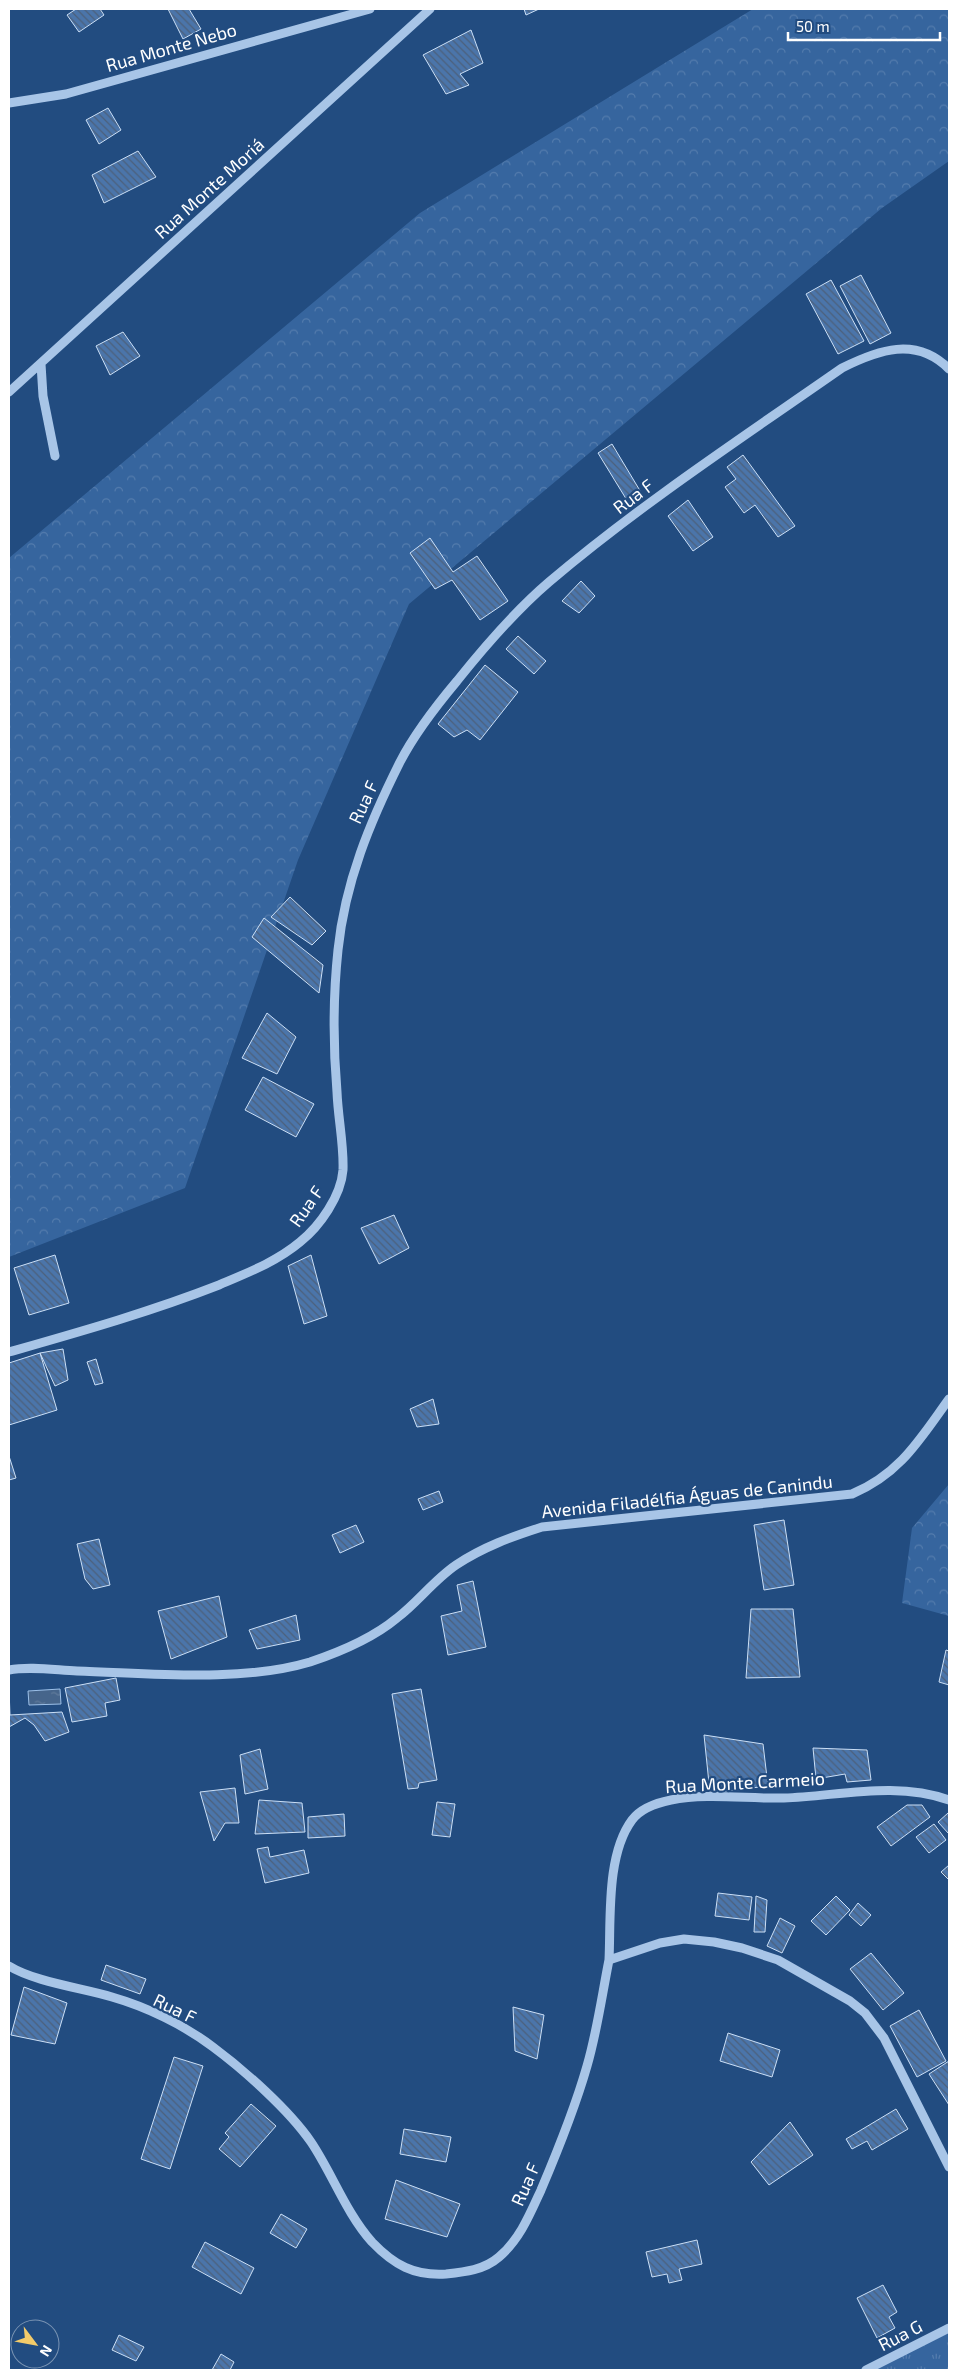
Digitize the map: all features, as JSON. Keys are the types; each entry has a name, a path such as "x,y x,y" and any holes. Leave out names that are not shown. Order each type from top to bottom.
{"street":[{"name":"Rua Monte Nebo","path":"9,104 66,94 370,9"},
{"name":"Rua Monte Moriá","path":"9,392 430,9"},
{"name":"Rua F","path":"9,1352 121,1319 246,1274 278,1258 303,1240 335,1198 343,1172 334,1050 335,989 343,912 355,865 368,827 401,759 418,733 481,651 517,613 548,583 641,510 842,368 869,354 891,348 913,350 927,354 949,369"},
{"path":"41,364 43,396 55,456"},
{"name":"Avenida Filadélfia Águas de Canindu","path":"9,1670 191,1674 260,1673 309,1662 376,1633 397,1618 439,1578 456,1565 496,1542 526,1532 542,1528 852,1494 884,1478 913,1449 949,1399"},
{"name":"Rua Monte Carmeio","path":"609,1960 614,1868 624,1833 632,1820 642,1810 672,1800 786,1798 869,1790 935,1795 949,1800"},
{"path":"609,1960 660,1944 684,1939 714,1942 742,1948 778,1960 850,2001 865,2013 884,2038 949,2167"},
{"name":"Rua F","path":"9,1966 41,1978 115,1998 177,2023 213,2047 285,2111 309,2140 354,2217 371,2240 388,2257 406,2268 429,2275 471,2271 483,2266 498,2258 523,2228 553,2162 587,2066 609,1960"},
{"name":"Rua G","path":"866,2370 949,2328"}],"green space":[{"path":"753,9 949,9 949,161 882,208 409,604 298,860 185,1188 9,1257 9,558 420,213"},
{"path":"949,1484 949,1616 902,1603 912,1528"},
{"path":"949,2325 949,2370 859,2370"}],"water":[{"path":"60,1689 61,1704 29,1705 28,1691"}],"building":[{"path":"76,9 100,9 104,15 79,32 67,15"},
{"path":"168,9 189,9 201,29 183,39"},
{"path":"524,9 539,9 526,15"},
{"path":"471,30 483,63 460,74 469,85 446,94 423,55"},
{"path":"108,108 121,130 99,144 86,120"},
{"path":"138,151 156,177 104,203 92,175"},
{"path":"861,275 891,333 870,344 840,286"},
{"path":"831,280 864,341 838,354 806,294"},
{"path":"123,332 140,356 110,375 96,346"},
{"path":"612,444 642,494 628,502 598,453"},
{"path":"743,455 795,526 778,537 755,505 744,513 725,487 736,479 727,467"},
{"path":"688,500 713,537 693,551 668,516"},
{"path":"430,538 453,572 477,556 508,601 480,620 452,580 435,589 410,553"},
{"path":"581,581 595,596 579,613 562,601"},
{"path":"518,636 546,661 534,674 506,649"},
{"path":"485,665 518,692 480,740 467,730 454,737 438,724"},
{"path":"290,897 326,931 312,945 271,917"},
{"path":"264,918 323,965 319,993 252,937"},
{"path":"267,1013 296,1037 277,1074 242,1058"},
{"path":"263,1077 314,1104 296,1137 245,1110"},
{"path":"394,1215 409,1248 379,1264 361,1228"},
{"path":"55,1255 69,1303 29,1315 14,1268"},
{"path":"311,1255 327,1316 304,1324 288,1266"},
{"path":"63,1349 68,1380 55,1386 40,1353"},
{"path":"40,1353 57,1410 9,1425 9,1363"},
{"path":"96,1359 103,1383 95,1385 87,1362"},
{"path":"433,1399 439,1424 417,1427 410,1409"},
{"path":"9,1456 16,1478 9,1480"},
{"path":"439,1491 443,1502 423,1510 418,1499"},
{"path":"784,1520 794,1585 764,1590 754,1525"},
{"path":"356,1525 364,1542 340,1553 332,1535"},
{"path":"99,1539 110,1585 93,1589 85,1579 77,1544"},
{"path":"473,1581 486,1647 448,1655 441,1616 462,1611 457,1585"},
{"path":"219,1596 227,1637 171,1659 158,1611"},
{"path":"751,1609 793,1609 800,1677 746,1678"},
{"path":"296,1615 300,1640 257,1649 249,1630"},
{"path":"946,1650 949,1651 949,1685 939,1682"},
{"path":"116,1678 120,1700 105,1703 107,1716 72,1722 65,1688"},
{"path":"9,1689 10,1715 62,1712 69,1732 45,1741 34,1725 25,1718 9,1727"},
{"path":"421,1689 437,1780 419,1783 418,1788 408,1789 392,1694"},
{"path":"704,1735 763,1744 768,1786 710,1793"},
{"path":"813,1748 867,1750 871,1780 847,1782 845,1774 816,1779"},
{"path":"260,1749 268,1789 245,1794 240,1755"},
{"path":"235,1788 239,1823 225,1823 214,1841 200,1792"},
{"path":"259,1800 302,1803 305,1832 255,1834"},
{"path":"437,1802 455,1804 450,1837 432,1835"},
{"path":"907,1805 922,1805 930,1817 891,1846 877,1827"},
{"path":"344,1814 345,1836 308,1838 308,1817"},
{"path":"949,1814 949,1834 938,1822"},
{"path":"934,1824 946,1840 929,1853 916,1837"},
{"path":"268,1847 270,1857 304,1850 309,1873 265,1883 257,1849"},
{"path":"949,1865 949,1880 941,1872"},
{"path":"718,1893 752,1897 749,1920 715,1916"},
{"path":"756,1896 767,1900 765,1932 754,1932"},
{"path":"836,1896 850,1910 826,1935 811,1921"},
{"path":"858,1903 871,1915 861,1926 849,1915"},
{"path":"780,1918 795,1926 782,1953 767,1946"},
{"path":"871,1953 904,1993 883,2010 850,1969"},
{"path":"106,1965 146,1979 140,1994 101,1980"},
{"path":"24,1987 67,2003 55,2044 11,2035"},
{"path":"513,2007 544,2015 537,2059 515,2051"},
{"path":"919,2010 946,2061 917,2077 890,2026"},
{"path":"728,2033 780,2050 772,2077 720,2061"},
{"path":"174,2057 203,2066 170,2169 141,2159"},
{"path":"949,2061 949,2105 929,2074"},
{"path":"251,2104 276,2126 240,2167 219,2149 229,2137 225,2133"},
{"path":"896,2109 908,2129 872,2150 867,2141 852,2149 846,2139"},
{"path":"790,2122 813,2155 769,2185 751,2162"},
{"path":"404,2129 451,2137 446,2162 400,2154"},
{"path":"396,2180 460,2204 447,2237 385,2219"},
{"path":"281,2214 307,2229 296,2248 270,2233"},
{"path":"697,2240 702,2264 679,2269 682,2280 669,2283 667,2274 652,2277 646,2252"},
{"path":"205,2242 254,2268 241,2294 192,2267"},
{"path":"883,2285 897,2312 889,2317 895,2328 877,2338 857,2298"},
{"path":"119,2335 144,2347 136,2361 112,2350"},
{"path":"221,2354 234,2362 230,2370 212,2370"}]}
